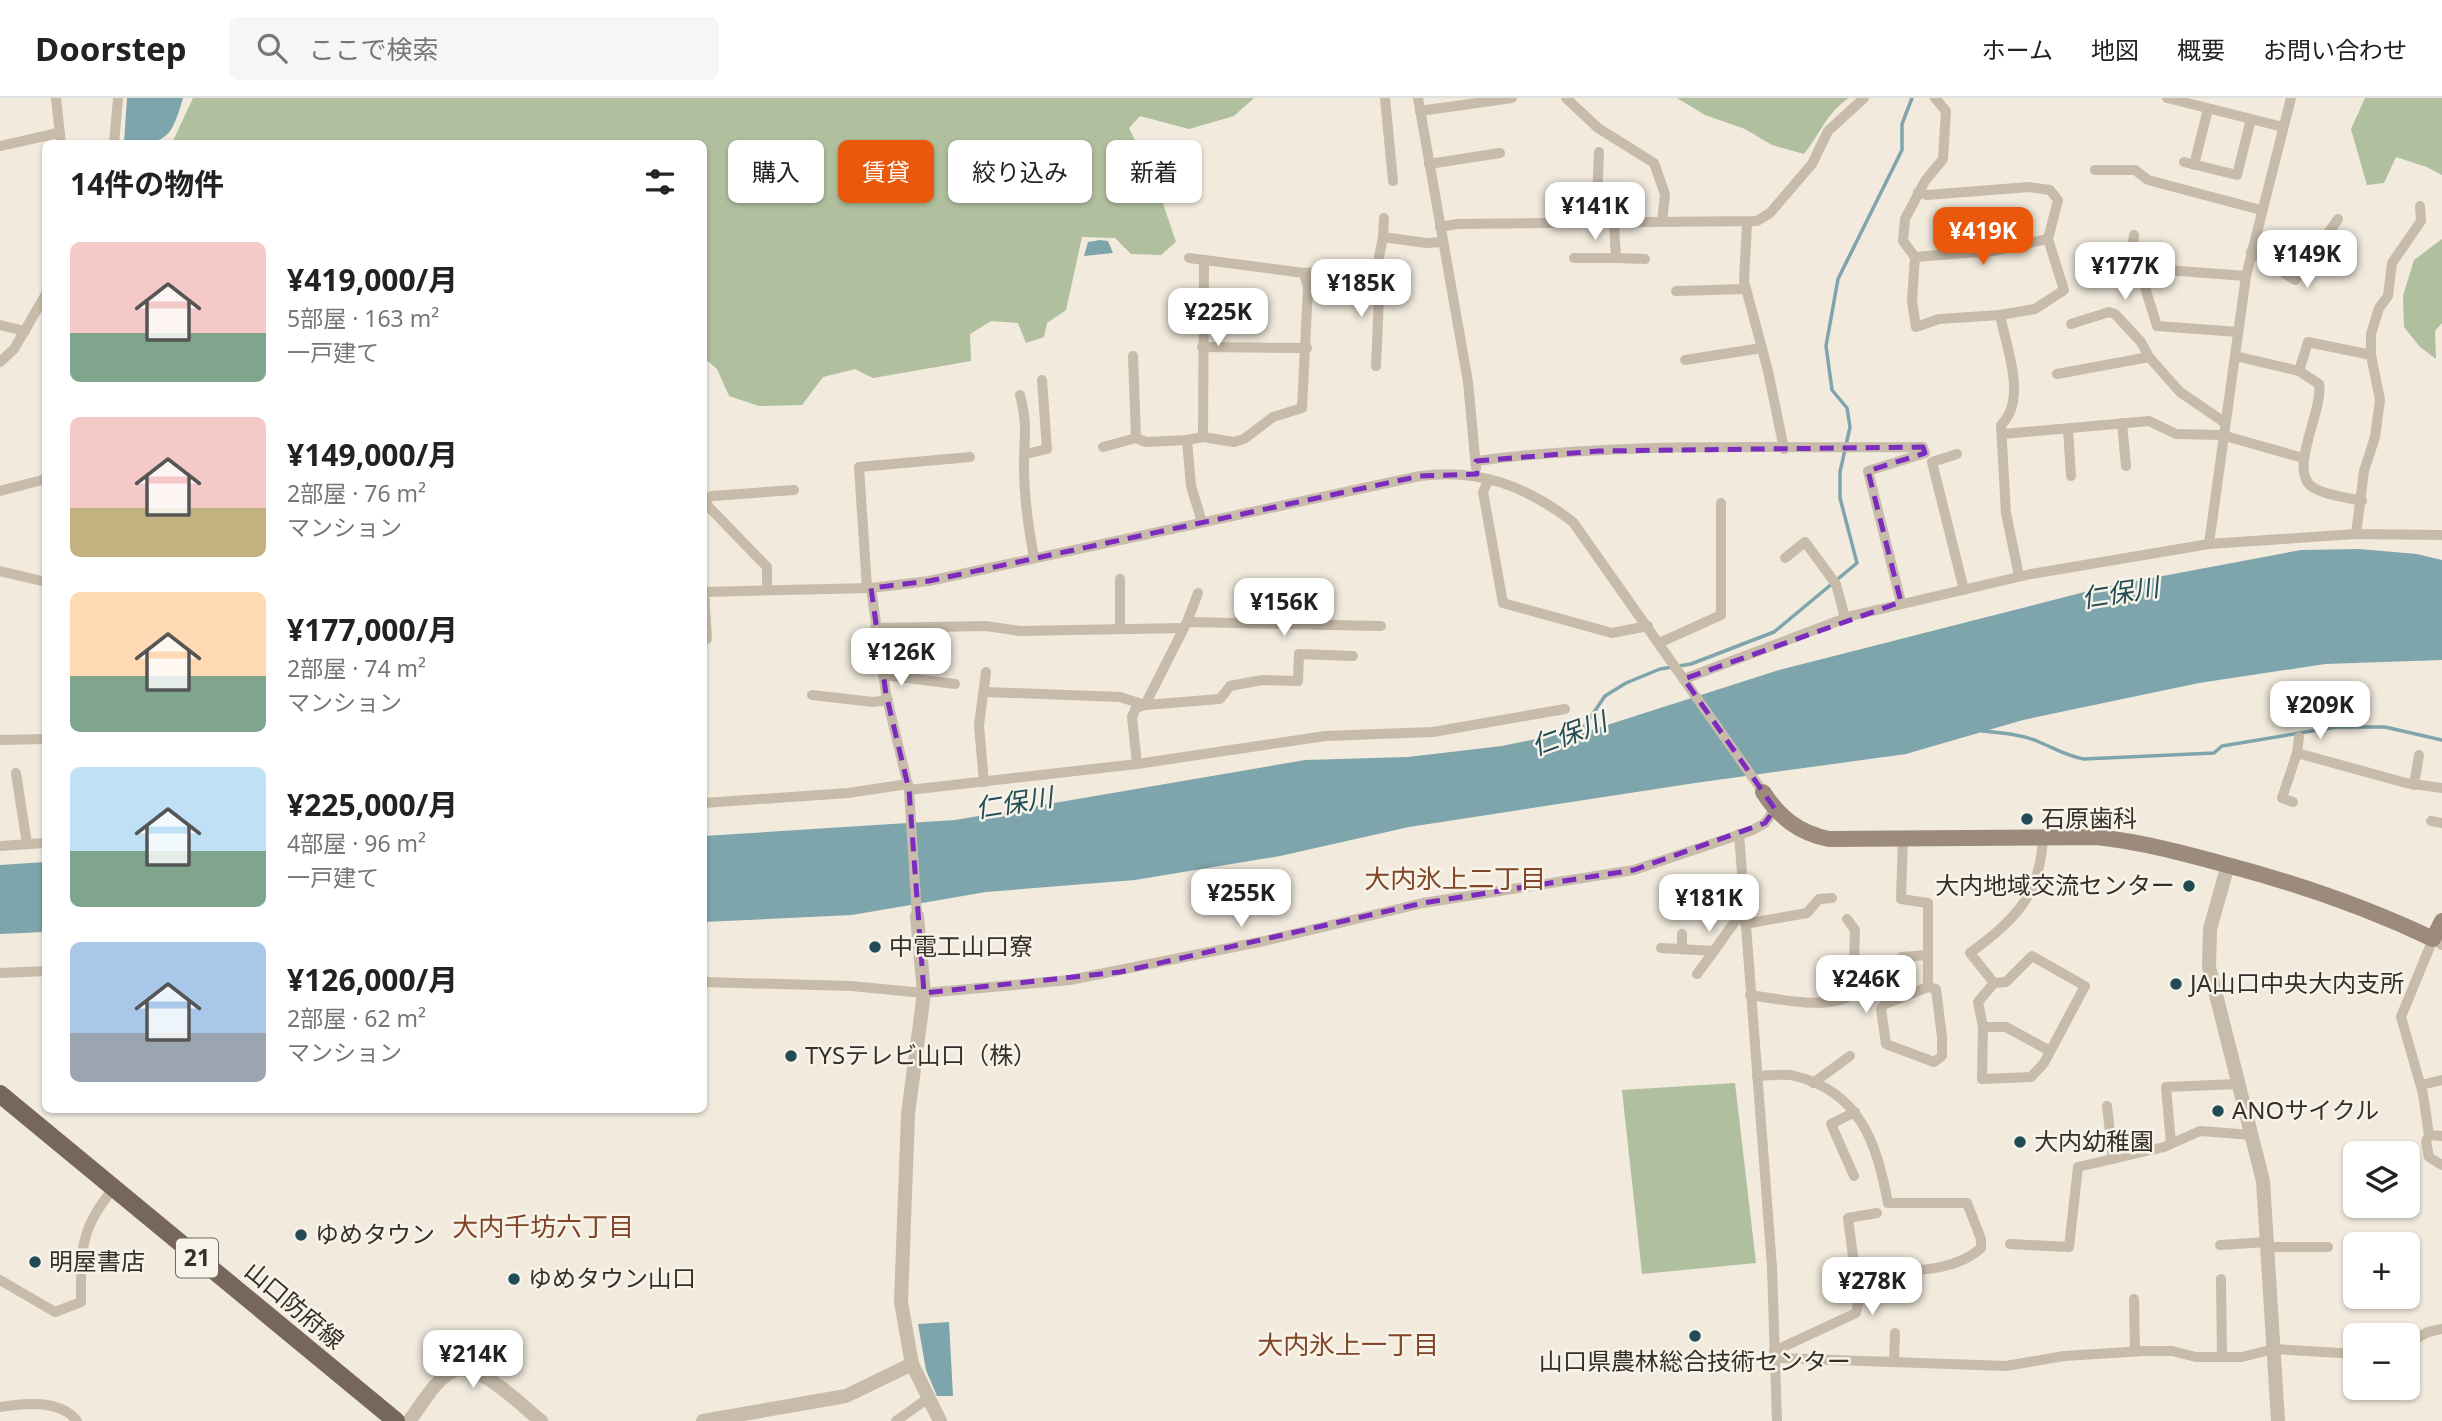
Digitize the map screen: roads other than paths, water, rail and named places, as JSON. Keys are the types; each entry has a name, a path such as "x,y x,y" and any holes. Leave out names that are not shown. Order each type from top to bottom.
{"main road":[{"path":"1762,790 1786,821 1809,835 1829,839 2043,838 2137,841 2326,893 2382,914 2437,942 2442,920"},
{"name":"山口防府線","path":"0,1094 396,1421"}],"street":[{"path":"56,98 60,138"},
{"path":"114,140 118,98"},
{"path":"1385,98 1393,181"},
{"path":"1418,98 1468,382 1476,474"},
{"path":"1566,98 1598,128 1654,163 1665,194 1662,222"},
{"path":"1440,227 1457,224 1614,225 1757,221 1770,213 1812,164 1828,131 1864,98"},
{"path":"1918,192 1927,195 2029,187 2050,190 2057,201 2048,239 2064,290 2035,309 2000,315 1939,318 1916,327 1912,301 1915,257 1903,241 1905,219 1918,192 1943,159 1946,111 1935,98"},
{"path":"2167,98 2283,127"},
{"path":"2209,544 2246,276 2291,98"},
{"path":"1420,111 1474,101 1508,102"},
{"path":"2208,109 2189,163 2237,175 2251,119"},
{"path":"0,146 42,140"},
{"path":"1596,225 1599,152"},
{"path":"1429,164 1500,153"},
{"path":"2095,170 2135,170 2148,180 2261,210"},
{"path":"2356,534 2364,471 2375,437 2381,400 2371,355 2373,325 2388,296 2392,262 2418,228 2420,206"},
{"path":"1379,257 1384,218"},
{"path":"2251,252 2295,280 2338,219"},
{"path":"1747,223 1746,289 1784,449"},
{"path":"1614,225 1616,258"},
{"path":"2134,235 2131,258 2139,268 2157,326 2238,332"},
{"path":"1382,237 1426,243 1443,242"},
{"path":"1915,257 1993,251 2048,239"},
{"path":"1574,257 1645,259"},
{"path":"1189,258 1304,273 1400,276"},
{"path":"1203,437 1204,260"},
{"path":"2139,268 2246,276"},
{"path":"1103,447 1136,438 1146,442 1203,437 1234,442 1244,439 1273,416 1302,408 1308,288 1304,273"},
{"path":"1376,366 1380,275"},
{"path":"1676,290 1746,289"},
{"path":"0,362 14,349 42,301"},
{"path":"2071,324 2115,314 2141,342 2149,358 2180,391 2224,422"},
{"path":"2000,315 2014,391 2010,417 2001,425 2006,513 2019,576"},
{"path":"0,325 25,331"},
{"path":"2299,371 2308,342 2371,355"},
{"path":"1202,347 1307,348"},
{"path":"1685,360 1762,348"},
{"path":"1133,356 1136,438"},
{"path":"2235,356 2299,371 2319,384 2321,397 2303,458 2303,472 2314,488 2362,501"},
{"path":"2057,374 2149,358"},
{"path":"1026,454 1047,449 1042,380"},
{"path":"1020,395 1028,437 1025,498 1034,556"},
{"path":"2003,434 2149,421 2176,433 2222,435 2303,458"},
{"path":"2122,423 2126,466"},
{"path":"2068,429 2075,459 2071,476"},
{"path":"1187,440 1191,486 1202,523"},
{"path":"1476,461 1528,454 1598,451 1923,447 1925,453 1868,471 1901,602"},
{"path":"1957,454 1931,462 1964,590"},
{"path":"940,1421 912,1364 901,1302 908,1114 924,993 909,789 875,628 859,467 970,457"},
{"path":"707,592 869,588 929,581 1034,556 1420,476 1458,472 1476,474 1536,497 1573,522 1762,790"},
{"path":"1489,479 1483,492 1503,603 1612,633 1648,626"},
{"path":"0,491 42,480"},
{"path":"707,500 724,494 794,490"},
{"path":"1659,643 1721,615 1721,503"},
{"path":"707,504 766,568 767,590"},
{"path":"1684,679 1845,618 1901,602 2019,576 2209,544 2356,534 2442,535"},
{"path":"1785,558 1805,542 1834,581 1845,618"},
{"path":"0,571 42,581"},
{"path":"1120,579 1120,629"},
{"path":"1145,705 1198,593"},
{"path":"875,628 986,626 1020,631 1185,625 1381,626"},
{"path":"1138,764 1132,717 1136,708 1220,699 1230,686 1262,680 1298,681 1298,654 1353,656"},
{"path":"984,782 979,725 986,692 986,672"},
{"path":"883,675 955,684"},
{"path":"986,692 1121,697 1145,705"},
{"path":"812,695 873,702 888,699"},
{"path":"707,803 984,782 1138,764 1325,736 1433,732 1565,709"},
{"path":"2283,799 2299,737"},
{"path":"0,740 42,739"},
{"path":"2297,753 2414,785 2442,788"},
{"path":"2414,785 2419,755"},
{"path":"16,773 27,844"},
{"path":"707,982 851,986 924,993 1070,980 1119,972 1423,903 1539,882 1634,870 1765,824 1775,809"},
{"path":"1739,834 1772,1267 1777,1421"},
{"path":"1903,838 1900,899 1928,903 1928,987"},
{"path":"1994,983 1970,953 2009,924 2028,898 2042,853 2043,838"},
{"path":"0,846 42,843"},
{"path":"2228,865 2212,922 2208,956 2263,1181 2278,1421"},
{"path":"1697,974 1738,917 1745,919 1807,913 1819,899 1832,898"},
{"path":"1751,995 1786,1000 1842,1002 1853,994 1855,930 1847,919"},
{"path":"1682,934 1682,949"},
{"path":"2437,942 2401,1017 2421,1084 2429,1135 2426,1142 2429,1157 2442,1165"},
{"path":"1661,948 1714,951"},
{"path":"1902,957 1927,956"},
{"path":"2032,956 2085,986 2039,1070 2031,1076 1982,1079 1983,1027 1972,1002 1994,983 2006,982 2032,956"},
{"path":"0,973 42,971"},
{"path":"1928,987 1936,989 1942,1037 1942,1056 1934,1062 1886,1044 1881,1009 1885,1004 1928,987"},
{"path":"1983,1027 2006,1027 2050,1051"},
{"path":"1813,1083 1850,1056"},
{"path":"1757,1076 1793,1075 1825,1087 1855,1112 1879,1155 1888,1203 1967,1203 1981,1240 1981,1248 1972,1256 1943,1266 1904,1264 1899,1284"},
{"path":"2421,1084 2442,1080"},
{"path":"2171,1143 2166,1087 2238,1084"},
{"path":"2107,1106 2113,1159"},
{"path":"1837,1169 1852,1171 1831,1124 1855,1112"},
{"path":"2010,1244 2069,1247 2078,1167 2171,1143 2200,1130 2252,1135"},
{"path":"2429,1135 2442,1136"},
{"path":"0,1280 55,1311 81,1302 82,1243 104,1200 114,1188"},
{"path":"1774,1355 1856,1314 1864,1277 1854,1264 1848,1218 1877,1213"},
{"path":"2220,1245 2328,1247"},
{"path":"2221,1279 2222,1357"},
{"path":"2134,1299 2135,1351"},
{"path":"2420,1336 2442,1329"},
{"path":"1894,1362 1895,1333"},
{"path":"1774,1355 2006,1366 2064,1356 2135,1351 2222,1357 2242,1357 2274,1349 2343,1353"},
{"path":"703,1421 846,1396 912,1364"},
{"path":"409,1421 448,1374 462,1368 472,1369 489,1379 541,1421"},
{"path":"896,1421 927,1399"},
{"path":"0,1407 29,1402 51,1406 77,1421"}],"water":[{"path":"127,98 183,98 175,122 165,136 158,140 124,140"},
{"path":"1108,241 1113,253 1084,256 1088,242"},
{"name":"仁保川","path":"2359,549 2417,554 2442,560 2442,660 2325,664 2199,683 2023,720 1906,754 1409,827 1280,856 1135,880 986,892 852,915 707,922 707,836 955,820 1305,760 1408,757 1502,746 1570,732 1579,734 1779,670 2104,587 2301,550"},
{"path":"42,862 42,932 0,934 0,865"},
{"path":"949,1322 953,1396 937,1396 926,1370 918,1324"}],"waterway":[{"name":"仁保川","path":"1581,738 1579,734 1605,696 1626,683 1660,669 1691,664 1774,632 1857,563 1840,498 1840,472 1850,427 1847,408 1832,390 1826,346 1838,279 1902,150 1902,124 1912,98"},
{"path":"1982,731 2024,737 2084,759 2214,753 2222,746 2336,727 2385,727 2442,740"}],"place":[{"name":"石原歯科","path":"2027,819"},
{"name":"大内地域交流センター","path":"2189,886"},
{"name":"中電工山口寮","path":"875,947"},
{"name":"JA山口中央大内支所","path":"2176,984"},
{"name":"TYSテレビ山口（株）","path":"791,1056"},
{"name":"ANOサイクル","path":"2218,1111"},
{"name":"大内幼稚園","path":"2020,1142"},
{"name":"ゆめタウン","path":"301,1235"},
{"name":"明屋書店","path":"35,1262"},
{"name":"ゆめタウン山口","path":"514,1279"},
{"name":"山口県農林総合技術センター","path":"1695,1336"}],"district":[{"name":"大内氷上二丁目","path":"1455,879"},
{"name":"大内千坊六丁目","path":"543,1227"},
{"name":"大内氷上一丁目","path":"1348,1345"}]}
